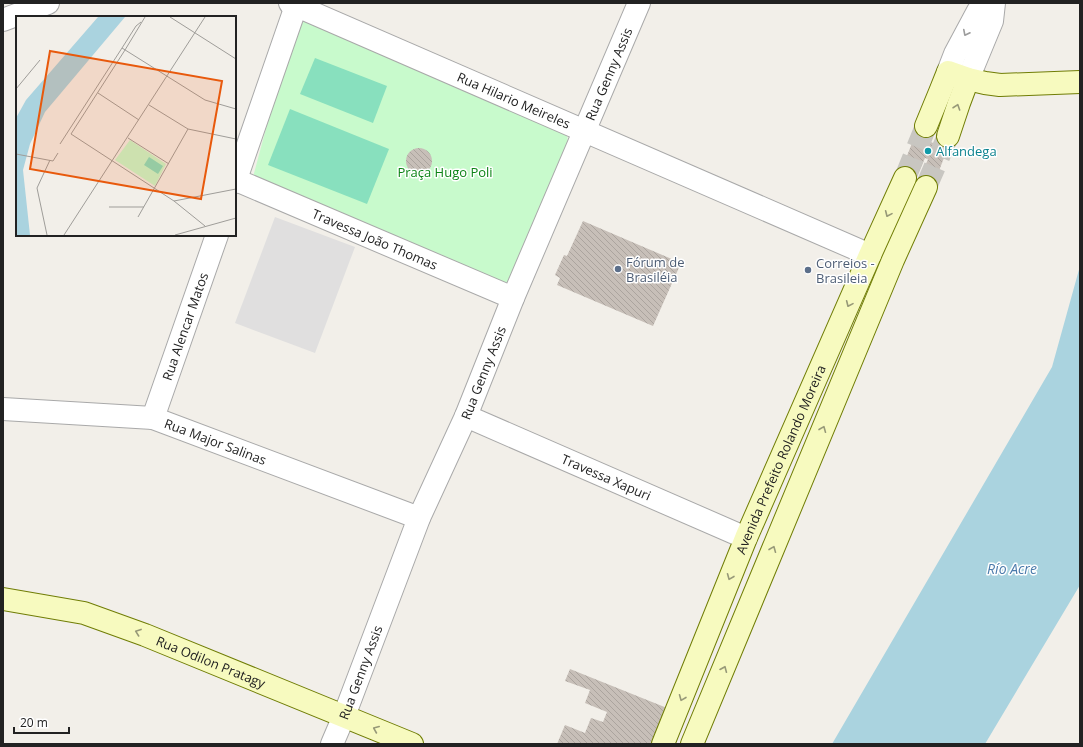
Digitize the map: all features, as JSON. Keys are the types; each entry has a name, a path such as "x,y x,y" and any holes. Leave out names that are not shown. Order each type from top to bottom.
{"main road":[{"path":"926,126 948,72 968,79 1000,85 1080,82"},
{"path":"948,136 968,79"},
{"name":"Avenida Prefeito Rolando Moreira","path":"663,744 746,538 905,178"},
{"name":"Avenida Prefeito Rolando Moreira","path":"692,744 893,260 926,186"},
{"name":"Rua Odilon Pratagy","path":"3,599 84,613 145,635 412,744"}],"street":[{"path":"3,20 48,3"},
{"name":"Rua Genny Assis","path":"332,744 419,518 466,416 514,298 639,3"},
{"path":"948,72 955,54 978,11 989,3"},
{"path":"968,79 992,21 994,3"},
{"path":"236,178 294,4"},
{"name":"Rua Hilario Meireles","path":"294,4 870,255"},
{"name":"Travessa João Thomas","path":"236,181 514,298"},
{"name":"Rua Alencar Matos","path":"153,418 217,236"},
{"name":"Rua Major Salinas","path":"3,409 153,418 419,518"},
{"name":"Travessa Xapuri","path":"466,416 746,538"}],"shaded area":[{"path":"275,217 355,247 315,353 235,323"}],"green space":[{"name":"Praça Hugo Poli","path":"302,20 567,135 568,142 509,281 506,283 253,177 293,28"},
{"path":"315,58 387,86 373,123 300,94"},
{"path":"290,109 389,149 367,204 268,165"}],"water":[{"name":"Río Acre","path":"1080,266 1080,585 985,744 832,744 1052,367"}],"building":[{"name":"Alfandega","path":"920,123 935,130 931,142 935,144 940,133 952,137 932,189 918,183 928,159 925,158 914,183 899,176"},
{"path":"419,148 428,152 432,161 428,170 419,174 410,170 406,161 410,152"},
{"name":"Fórum de Brasiléia","path":"583,221 681,263 653,326 557,285 560,278 555,275 564,255 567,256"},
{"path":"570,669 667,708 653,744 557,744 565,725 585,733 591,718 603,722 607,712 585,703 590,690 565,681"}],"tunnel":[{"path":"905,178 926,126"},
{"path":"926,187 948,136"}],"place":[{"name":"Alfandega","path":"928,151"},
{"name":"Fórum de Brasiléia","path":"618,269"},
{"name":"Correios - Brasileia","path":"808,270"}]}
